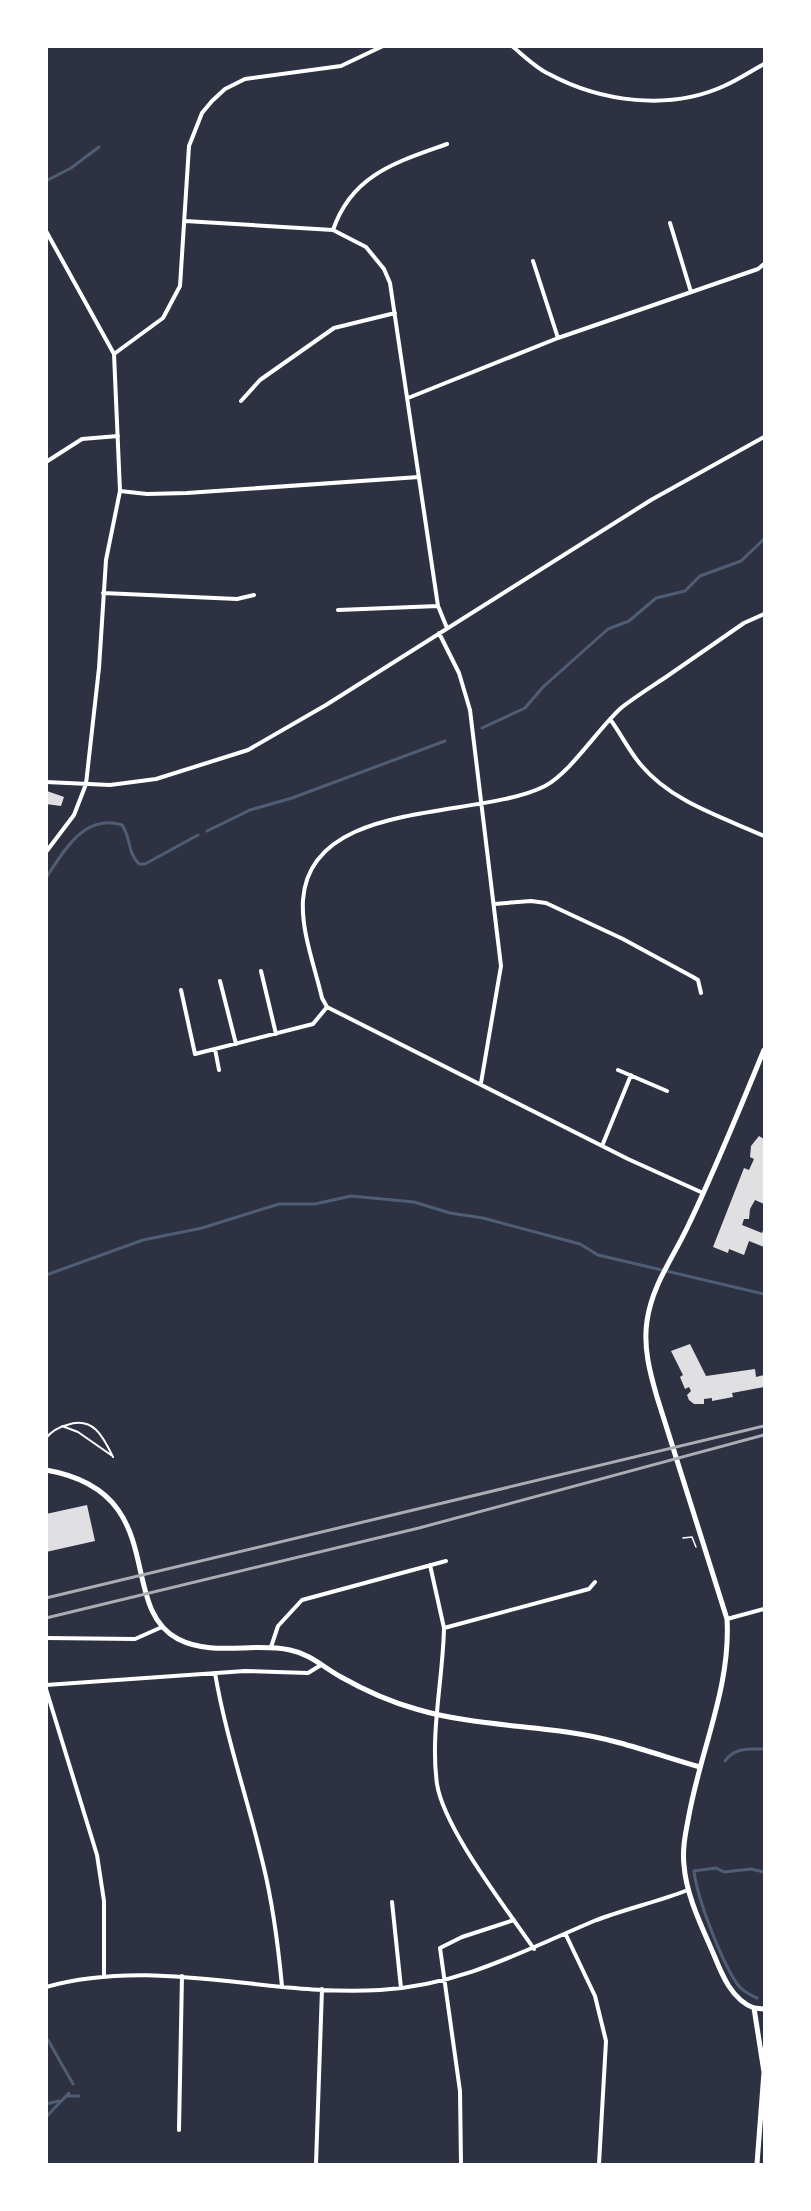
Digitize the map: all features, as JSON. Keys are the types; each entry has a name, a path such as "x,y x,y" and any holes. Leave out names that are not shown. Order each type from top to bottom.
{"main road":[{"path":"765,1050 703,1193 658,1282 646,1323 648,1367 727,1618 727,1655 723,1681 700,1767 685,1840 683,1861 688,1890 727,1984 740,2001 754,2008 765,2009"},
{"path":"46,1470 83,1480 104,1495 121,1513 132,1534 152,1612 162,1627 180,1640 198,1647 271,1647 307,1654 366,1690 416,1709 586,1735 700,1767"},
{"path":"754,2008 764,2072 757,2164"}],"street":[{"path":"114,354 163,318 174,303 180,286 189,146 202,113 225,89 245,79 341,66 383,46"},
{"path":"512,46 548,74 602,94 628,100 655,100 701,93 723,87 765,64"},
{"path":"333,230 358,188 375,173 387,166 447,144"},
{"path":"185,221 333,230 354,239 375,257 390,283 438,606 447,628"},
{"path":"670,223 691,292"},
{"path":"46,231 114,354 120,491 106,560 99,668 86,784 74,815 46,852"},
{"path":"533,261 558,338"},
{"path":"408,398 558,338 765,264"},
{"path":"242,401 260,381 334,328 395,313"},
{"path":"46,462 82,439 117,436"},
{"path":"46,782 110,785 156,779 248,750 326,705 651,500 765,436"},
{"path":"120,491 187,493 419,477"},
{"path":"103,593 237,599 254,595"},
{"path":"338,610 438,606"},
{"path":"703,1193 602,1146 327,1007 322,998 305,924 305,889 315,865 329,849 356,830 516,795 546,785 563,772 623,706 744,623 765,614"},
{"path":"439,633 467,697 501,966 500,983 481,1083"},
{"path":"610,718 641,765 665,787 691,804 765,836"},
{"path":"494,904 531,901 546,903 623,939 693,976 698,980 701,993"},
{"path":"261,971 276,1034"},
{"path":"220,981 236,1044"},
{"path":"181,990 195,1054 313,1024 327,1007"},
{"path":"215,1049 219,1070"},
{"path":"618,1070 667,1091"},
{"path":"602,1146 631,1075"},
{"path":"271,1647 275,1632 295,1606 312,1595 446,1561"},
{"path":"430,1565 444,1628 436,1767 441,1800 448,1818 534,1949"},
{"path":"444,1628 589,1589 595,1582"},
{"path":"727,1618 765,1610"},
{"path":"46,1638 135,1639 162,1627"},
{"path":"104,1975 105,1914 97,1855 46,1687 215,1673 274,1671 308,1673 321,1664"},
{"path":"215,1673 232,1755 263,1863 278,1940 282,1986"},
{"path":"46,1987 104,1975 182,1976 322,1989 401,1989 444,1982 493,1966 594,1921 688,1890"},
{"path":"392,1902 401,1989"},
{"path":"461,2164 460,2091 440,1948 462,1936 514,1920"},
{"path":"566,1935 595,1996 606,2041 599,2164"},
{"path":"179,2130 182,1976"},
{"path":"316,2164 322,1989"}],"lane":[{"path":"46,1438 62,1426 77,1422 90,1424 103,1436 113,1457 78,1432 62,1426"}],"path":[{"path":"683,1538 692,1537"}],"building":[{"path":"47,791 64,797 61,806 46,804"},
{"path":"759,1136 764,1139 764,1204 755,1200 750,1209 749,1219 744,1219 742,1225 762,1233 764,1228 764,1247 749,1241 744,1255 729,1249 728,1253 713,1247 744,1168 749,1170 754,1159 750,1157 751,1146"},
{"path":"690,1344 706,1376 755,1369 756,1377 764,1375 764,1387 732,1393 733,1397 712,1401 712,1398 704,1399 704,1404 694,1404 689,1400 687,1395 691,1391 689,1387 685,1389 680,1377 683,1375 671,1351"},
{"path":"87,1505 95,1541 46,1552 46,1514"}],"waterway":[{"path":"46,181 71,168 99,147"},
{"path":"482,728 525,708 543,687 608,629 629,621 656,598 685,591 700,576 741,561 764,539"},
{"path":"207,831 250,810 292,798 445,741"},
{"path":"46,878 76,837 97,824 122,825 133,855 139,864 145,864 198,835"},
{"path":"46,1275 143,1240 202,1228 279,1204 315,1204 351,1196 414,1202 450,1213 483,1218 580,1244 598,1255 764,1294"},
{"path":"725,1761 738,1751 764,1749"},
{"path":"757,1998 738,1985 725,1962 705,1913 694,1871 716,1868 724,1872 751,1869 764,1872"},
{"path":"48,2040 73,2084"},
{"path":"46,2117 69,2093"},
{"path":"66,2096 79,2096"},
{"path":"46,2104 59,2101"}],"railway":[{"path":"46,1598 764,1426"},
{"path":"46,1618 419,1528 764,1435"}]}
